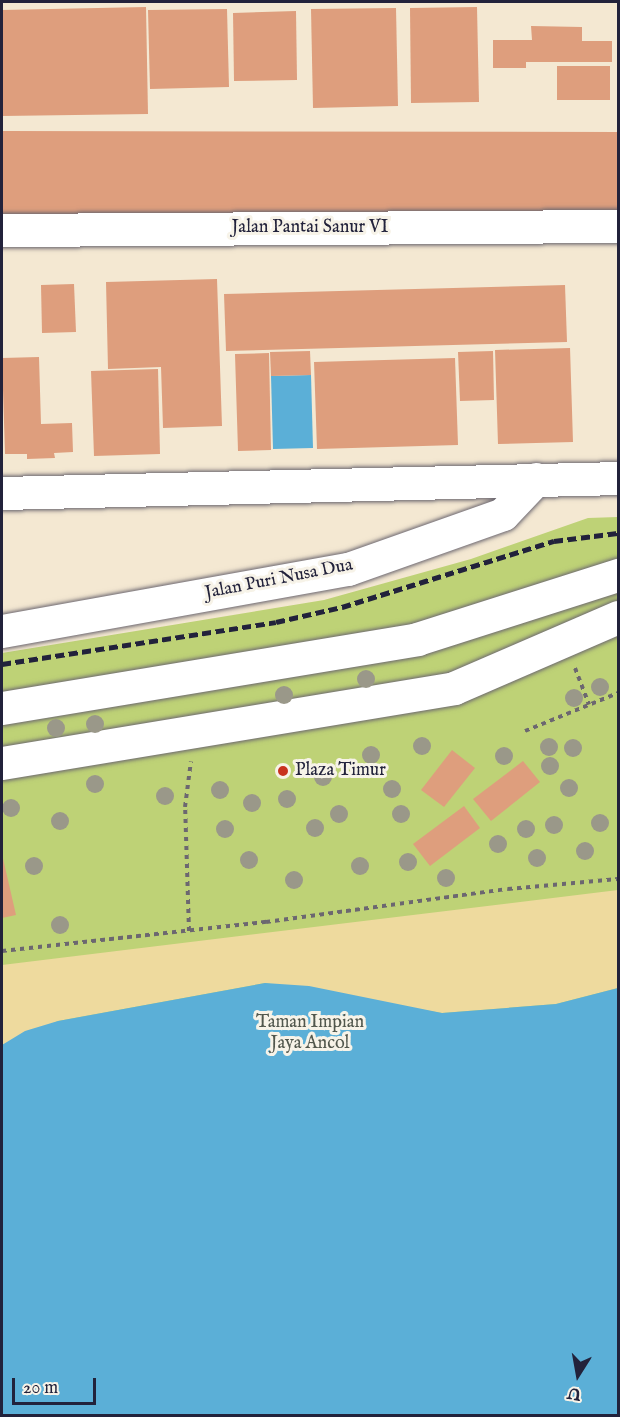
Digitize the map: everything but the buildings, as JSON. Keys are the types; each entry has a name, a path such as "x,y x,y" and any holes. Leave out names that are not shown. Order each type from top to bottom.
{"street":[{"name":"Jalan Pantai Sanur VI","path":"2,230 618,226"},
{"path":"2,493 618,478"},
{"name":"Jalan Puri Nusa Dua","path":"2,631 348,569 503,514 536,479"},
{"path":"2,708 417,639 618,574"},
{"path":"545,598 561,642"},
{"path":"2,763 454,688 618,617"}],"path":[{"path":"561,642 589,704"},
{"path":"525,731 618,693"},
{"path":"189,731 192,775 185,807 189,931"},
{"path":"2,951 189,931 508,889 618,879"}],"green space":[{"name":"Taman Impian Jaya Ancol","path":"618,517 618,1415 2,1416 2,653 324,600 471,559 588,518"}],"sand":[{"path":"618,890 618,988 556,1004 442,1013 265,983 58,1021 2,1045 2,965"}],"water":[{"path":"311,375 313,448 273,449 271,376"},
{"path":"265,983 309,986 442,1013 556,1004 618,988 618,1415 2,1415 2,1045 25,1031 58,1021"}],"railway":[{"path":"2,664 276,622 342,607 554,541 618,533"}],"place":[{"name":"Plaza Timur","path":"283,771"}]}
